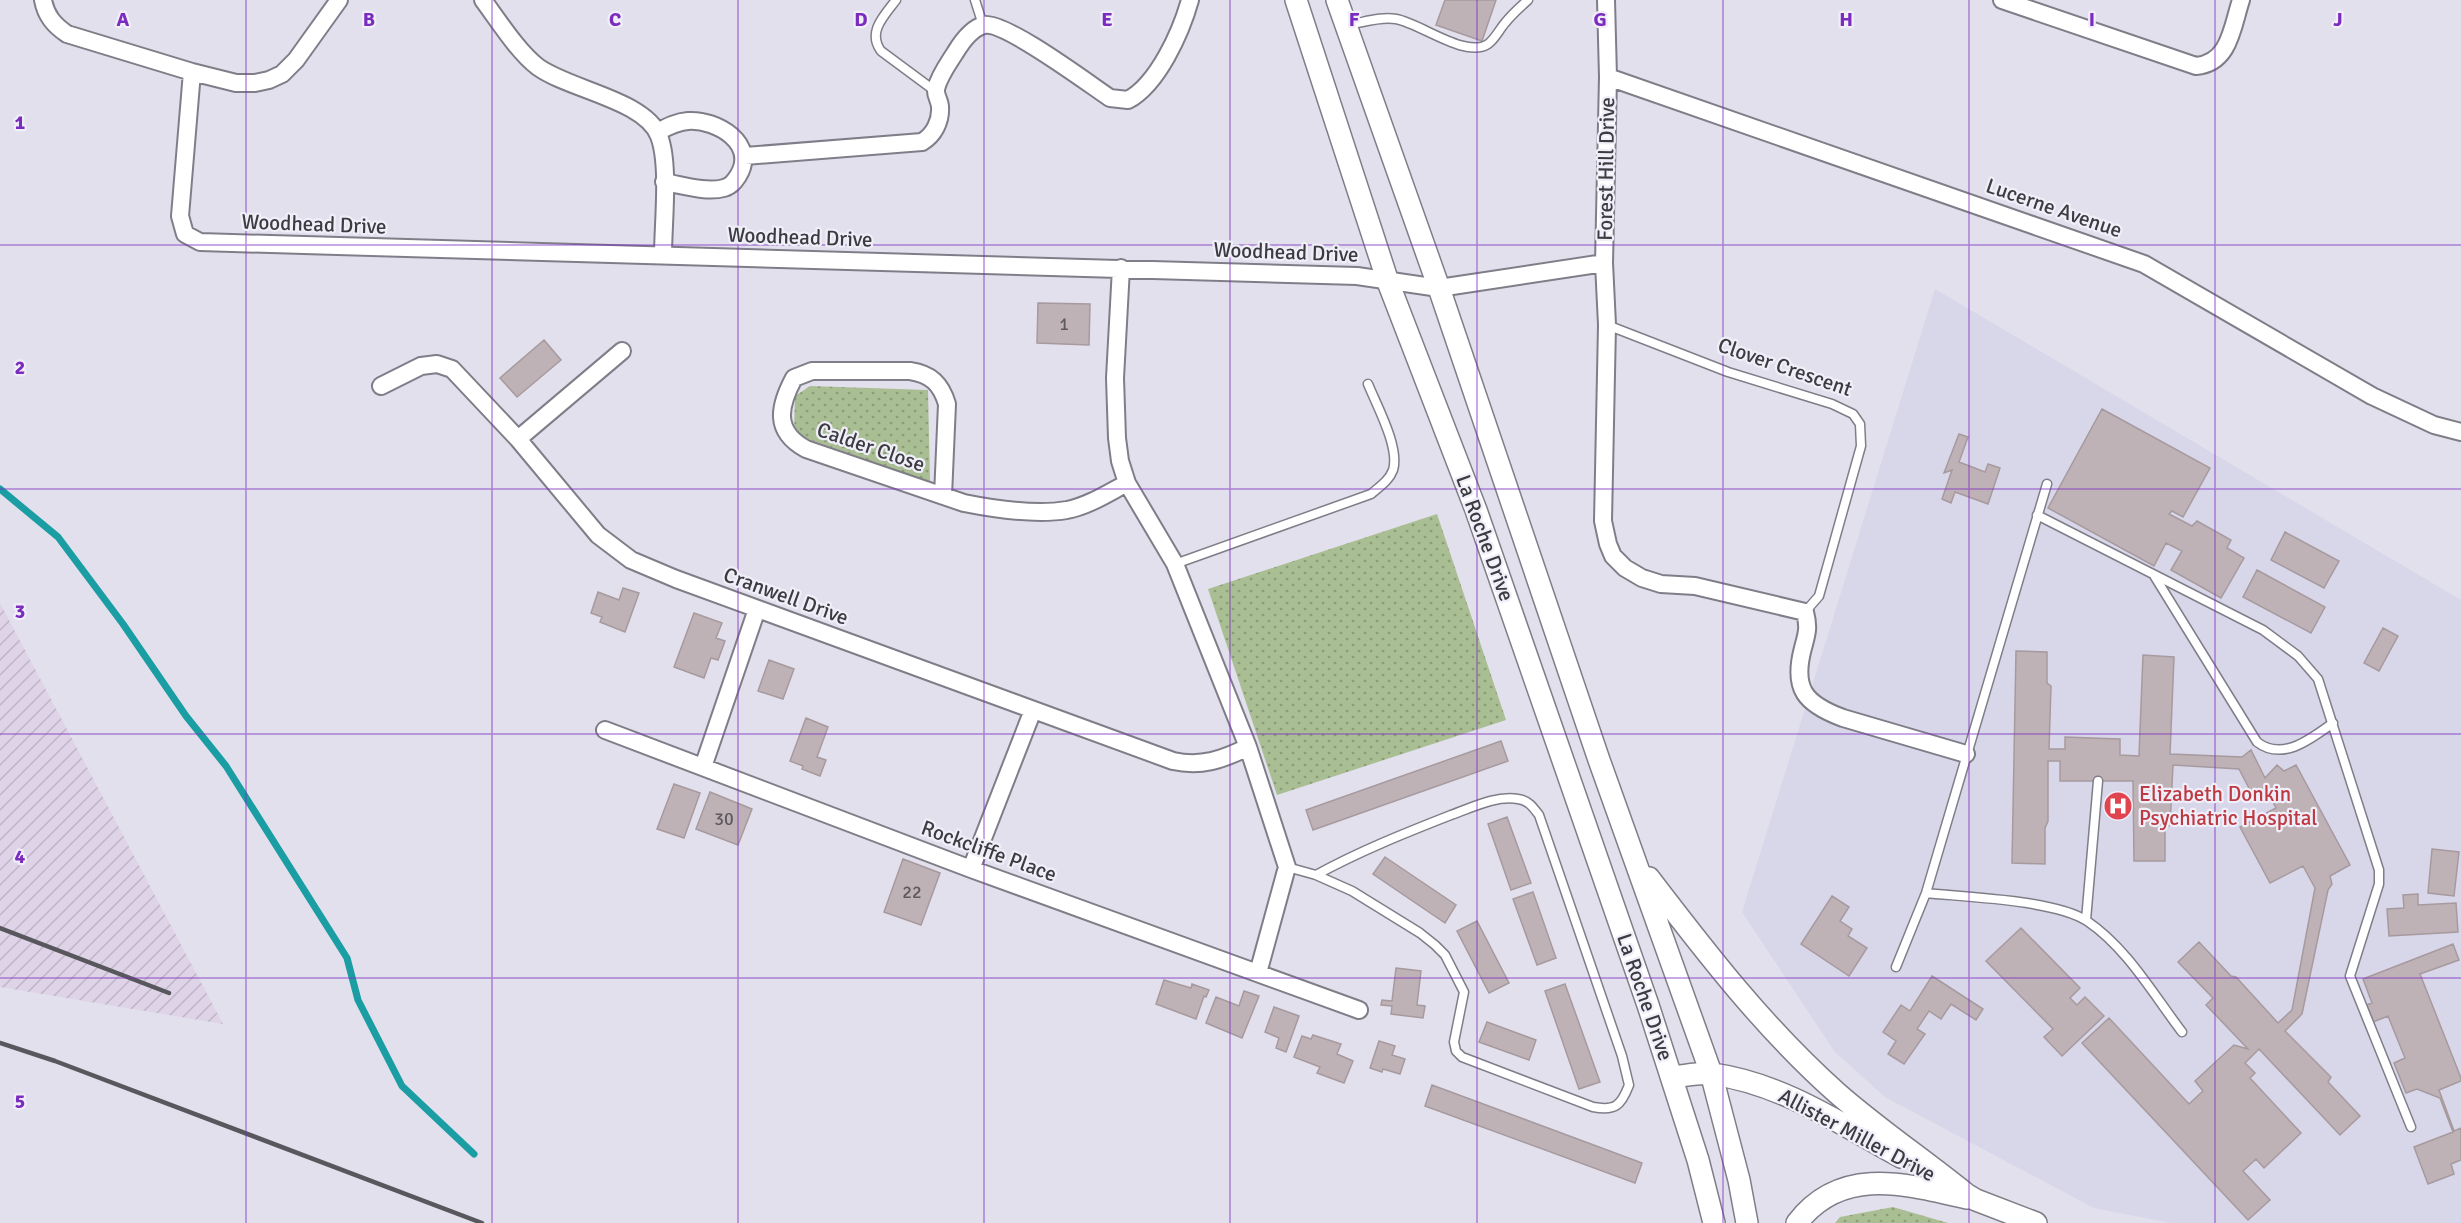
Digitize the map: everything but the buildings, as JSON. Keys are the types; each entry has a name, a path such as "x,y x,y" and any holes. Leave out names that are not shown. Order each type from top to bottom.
{"street":[{"path":"43,0 45,10 54,25 67,34 236,83 255,83 276,77 296,60 339,0"},
{"path":"483,0 537,66 558,79 640,114 652,123 661,146 664,182 663,255"},
{"path":"745,156 922,142 928,138 938,121 940,107 936,91 943,72 971,32 983,25 995,26 1012,33 1110,98 1128,100 1148,86 1168,52 1190,0"},
{"name":"La Roche Drive","path":"1296,0 1388,282 1476,510 1672,1077"},
{"name":"La Roche Drive","path":"1337,0 1440,288 1599,760 1711,1073"},
{"name":"Forest Hill Drive","path":"1388,282 1440,288 1604,263 1608,77 1606,0"},
{"path":"2001,0 2196,66 2207,65 2223,53 2241,0"},
{"name":"Woodhead Drive","path":"192,72 180,210 181,224 185,234 192,239 210,243 1121,268 1357,276 1388,282"},
{"name":"Lucerne Avenue","path":"1608,77 2144,264 2372,396 2434,425 2461,432"},
{"path":"657,132 675,124 690,121 707,124 722,130 738,142 745,156 741,172 734,183 726,188 709,190 664,182"},
{"path":"1604,263 1606,325 1603,521 1613,556 1625,568 1642,578 1661,584 1695,586 1805,612 1809,625 1798,665 1800,684 1808,700 1827,712 1966,754"},
{"path":"1121,268 1115,378 1120,461 1127,483 1175,564 1248,747 1287,867 1258,973"},
{"path":"518,439 622,351"},
{"name":"Cranwell Drive","path":"381,386 421,366 437,364 452,369 518,439 598,535 612,548 631,560 676,579 1187,764 1202,764 1224,759 1248,747"},
{"name":"Calder Close","path":"942,496 947,404 943,391 933,379 922,373 888,371 812,371 794,378 786,392 781,415 789,436 796,443 806,449 942,496 964,503 989,508 1066,510 1086,504 1127,483"},
{"path":"703,767 757,609"},
{"path":"971,868 1033,710"},
{"name":"Rockcliffe Place","path":"605,730 971,868 1359,1010"},
{"path":"1637,863 1712,961 1772,1030 1837,1093 1971,1197"},
{"path":"1711,1073 1739,1180 1747,1223"},
{"name":"Allister Miller Drive","path":"1672,1077 1711,1073 1762,1085 1787,1095 1842,1123 1971,1197 2036,1223"},
{"path":"1672,1077 1698,1160 1714,1223"},
{"path":"1797,1223 1821,1198 1839,1190 1873,1182 1971,1197"}],"lane":[{"path":"896,0 877,27 874,35 876,44 881,51 936,91"},
{"path":"975,0 983,25"},
{"path":"1346,25 1388,18 1399,19 1467,47 1486,46 1516,10 1528,0"},
{"name":"Clover Crescent","path":"1606,325 1728,372 1833,404 1853,414 1860,424 1861,446 1819,596 1805,612"},
{"path":"1175,564 1371,494 1387,482 1395,459 1393,447 1368,384"},
{"path":"1896,967 1926,893 2047,484"},
{"path":"2037,515 2264,630 2298,656 2318,679 2379,870 2379,884 2350,976 2411,1127"},
{"path":"2155,576 2257,742 2264,747 2287,749 2303,744 2333,723"},
{"path":"2086,920 2098,781"},
{"path":"1287,867 1316,875 1352,891 1420,933 1445,956 1464,992 1454,1042 1456,1051 1462,1057 1593,1107 1607,1110 1620,1103 1629,1085 1622,1056 1539,815 1532,806 1524,800 1515,798 1484,803 1401,834 1350,856 1316,875"},
{"path":"1926,893 2028,903 2086,920 2114,943 2182,1032"}],"shaded area":[{"name":"Elizabeth Donkin Psychiatric Hospital","path":"1935,289 2461,600 2461,1223 2171,1223 2094,1208 1885,1097 1835,1052 1742,912"},
{"path":"0,603 223,1024 0,987"}],"green space":[{"path":"810,386 928,390 930,482 794,434 795,396"},
{"path":"1437,514 1506,720 1277,795 1208,589"},
{"path":"1893,1207 1948,1223 1835,1223 1840,1217"}],"waterway":[{"path":"0,489 58,537 123,624 186,716 226,766 347,958 358,1000 402,1086 474,1154"}],"railway":[{"path":"0,928 169,993"},
{"path":"0,1043 55,1061 482,1223"}],"place":[{"name":"Elizabeth Donkin Psychiatric Hospital","path":"2118,806"}]}
